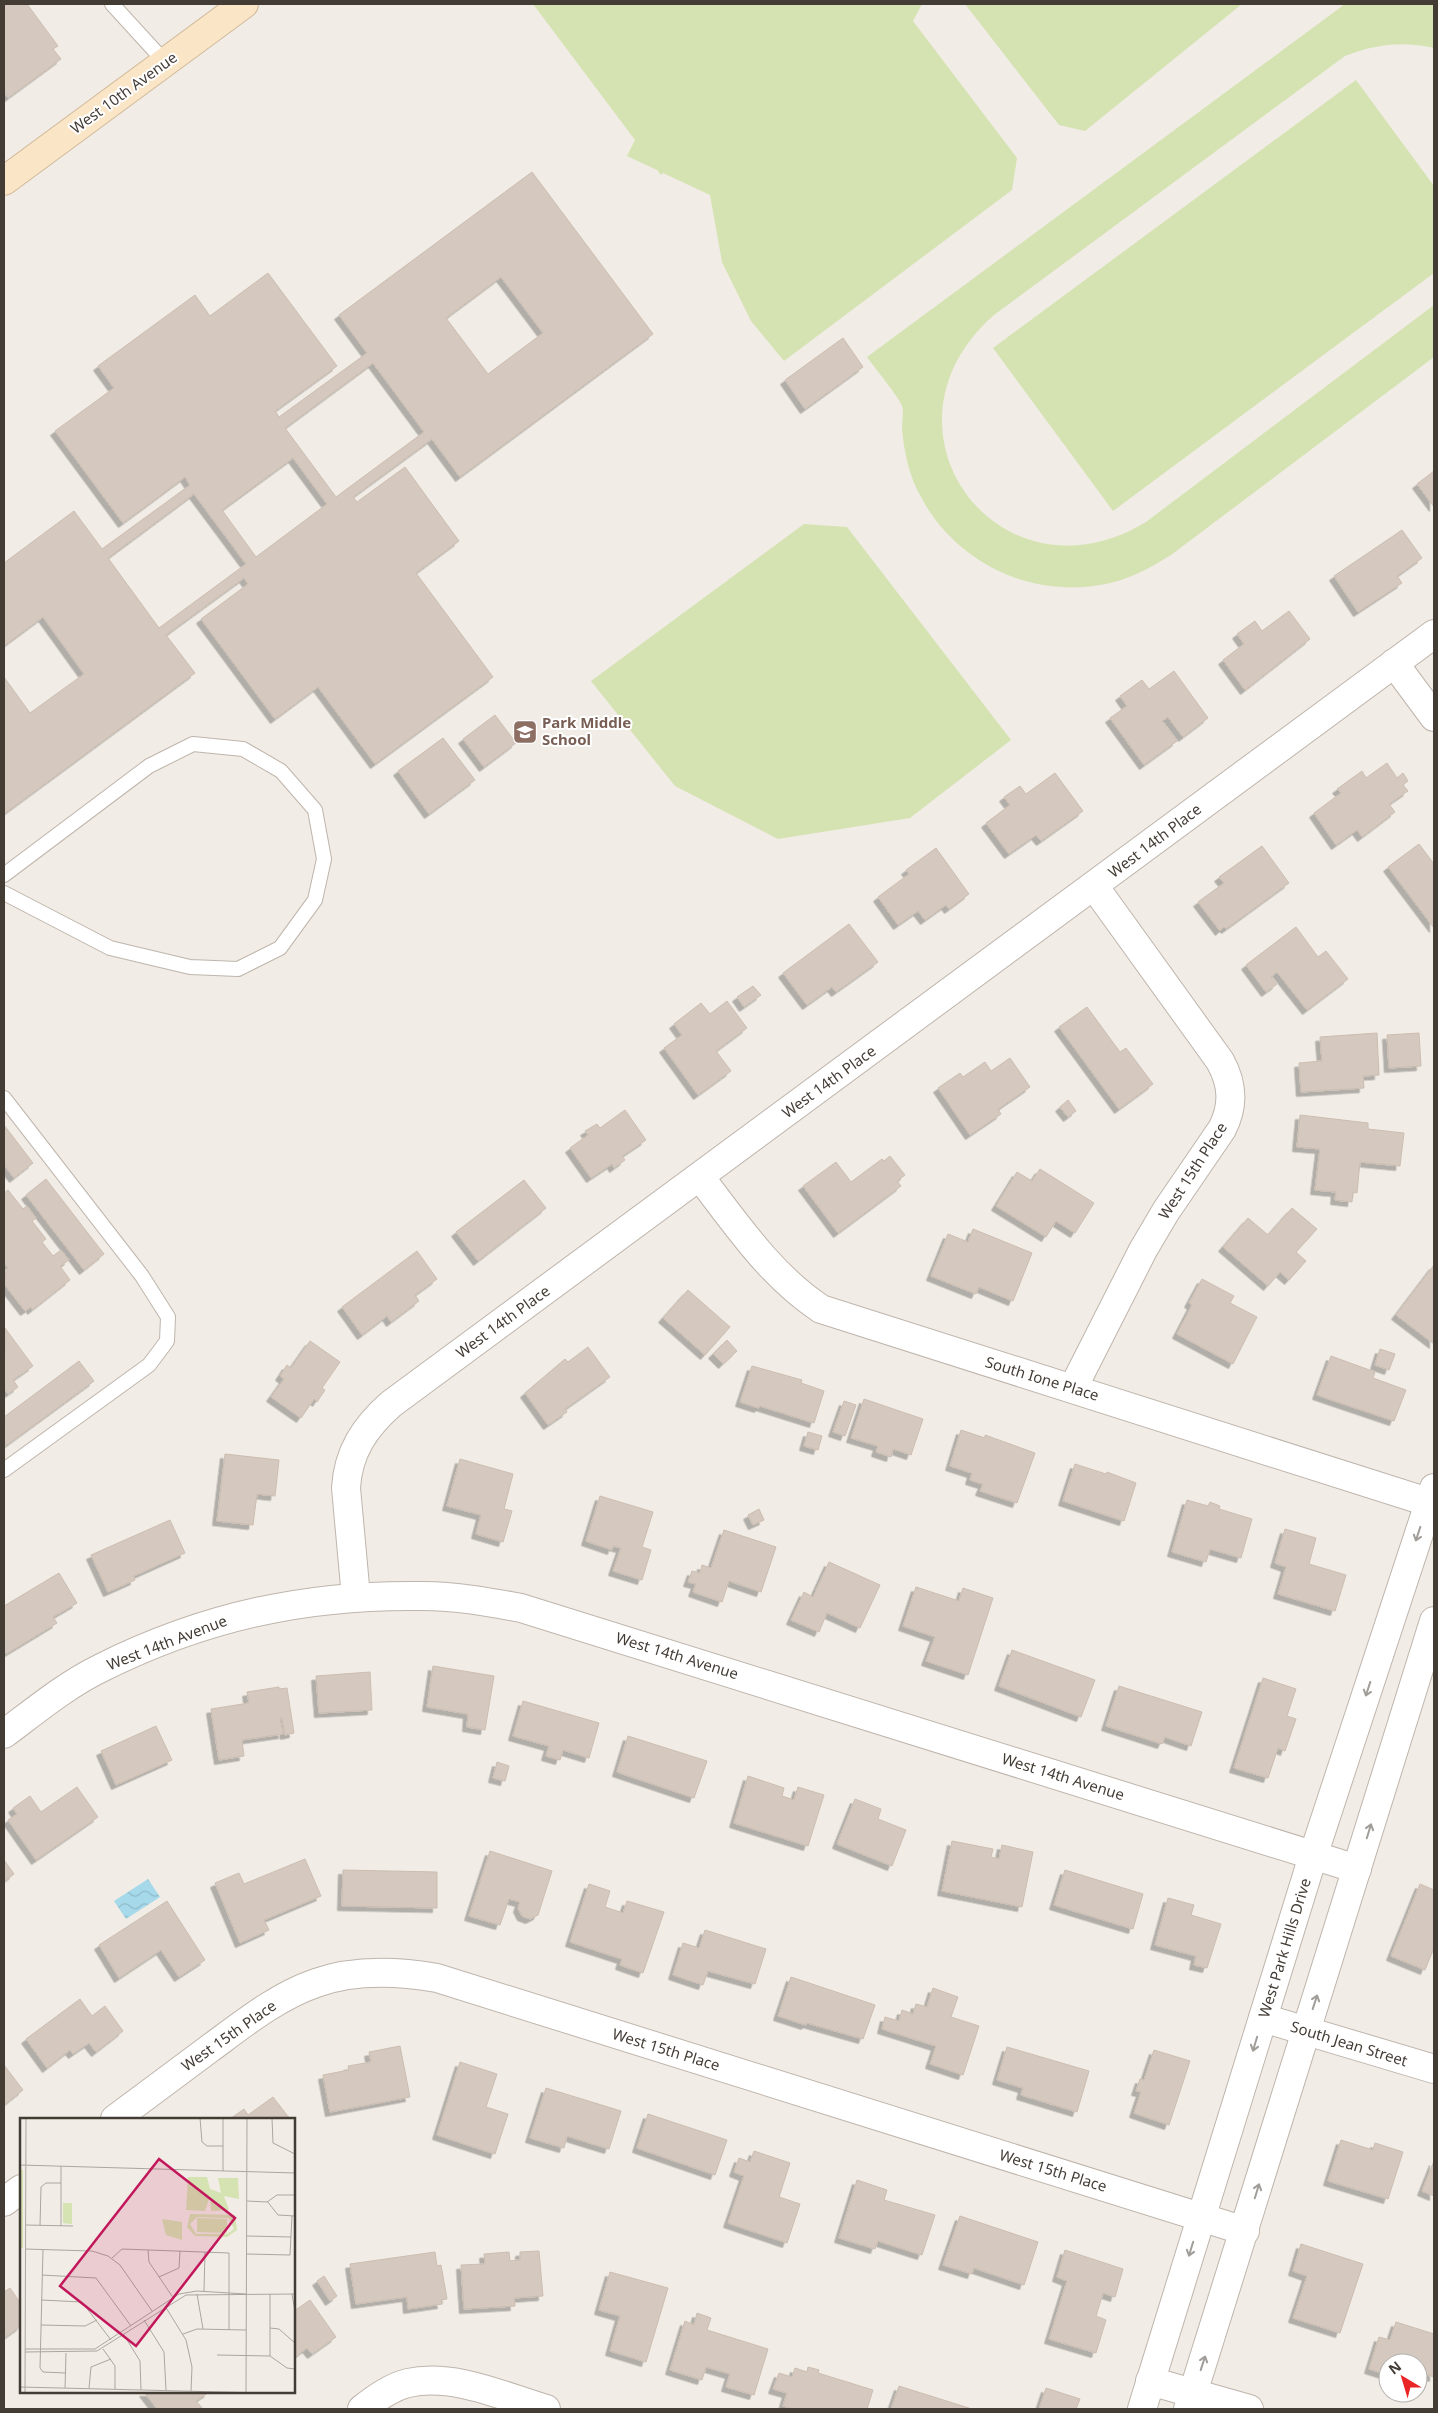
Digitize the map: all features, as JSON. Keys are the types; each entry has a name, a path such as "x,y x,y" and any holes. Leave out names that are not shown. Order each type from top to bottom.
{"main road":[{"name":"West 10th Avenue","path":"4,181 244,4"}],"street":[{"name":"West 14th Place","path":"356,1597 347,1503 347,1472 357,1444 375,1418 391,1404 1434,634"},
{"path":"1394,663 1434,717"},
{"name":"West 15th Place","path":"1073,1388 1143,1250 1166,1211 1222,1130 1228,1118 1231,1103 1228,1080 1220,1062 1094,886"},
{"name":"South Ione Place","path":"700,1177 758,1253 778,1275 797,1293 821,1309 844,1318 1432,1498"},
{"name":"West Park Hills Drive","path":"1142,2409 1314,1856 1376,1663 1432,1498"},
{"name":"West 14th Avenue","path":"4,1734 49,1700 100,1668 215,1621 289,1604 356,1597 425,1596 474,1600 521,1608 1357,1869"},
{"path":"1191,2401 1357,1869 1426,1677 1434,1621"},
{"path":"1376,1663 1426,1677"},
{"name":"West 15th Place","path":"115,2118 254,2015 286,1996 317,1982 350,1974 383,1972 412,1974 437,1978 1245,2231"},
{"name":"South Jean Street","path":"1263,2018 1434,2069"},
{"path":"4,2202 20,2190"},
{"path":"362,2409 389,2390 407,2383 451,2381 546,2409"},
{"path":"1150,2381 1191,2401 1249,2409"}],"lane":[{"path":"112,4 164,62"},
{"path":"4,875 149,766 193,744 243,749 282,771 315,810 324,859 315,900 280,948 238,969 190,967 110,948 4,893"},
{"path":"4,1098 142,1276 168,1317 167,1341 149,1365 4,1470"}],"green space":[{"path":"533,4 922,4 913,21 1017,158 1012,190 784,361 751,321 722,262 710,195 663,173 661,175 657,170 627,156 635,140"},
{"path":"965,4 1242,4 1085,131 1059,125"},
{"path":"1345,4 1434,4 1434,48 1400,44 1378,46 1345,56 994,315 957,360 943,408 947,454 966,494 999,525 1042,543 1092,543 1146,522 1434,305 1434,357 1171,555 1136,574 1124,579 1094,586 1065,587 1036,583 1008,575 981,561 958,544 937,522 921,497 913,481 906,455 902,428 902,406 892,389 867,357"},
{"path":"1356,80 1434,186 1434,273 1113,511 993,348"},
{"path":"804,524 847,527 1011,740 910,818 778,839 675,786 591,681"}],"water":[{"path":"148,1879 160,1897 126,1919 114,1901"}],"building":[{"path":"4,4 27,4 58,46 53,49 61,59 8,98 4,93"},
{"path":"532,172 653,334 460,477 432,439 353,497 357,502 405,467 459,541 416,573 493,677 375,764 318,687 275,719 201,619 248,584 244,578 166,635 195,673 4,814 4,677 30,713 84,674 43,617 4,646 4,563 74,511 102,549 190,485 185,477 123,523 55,431 114,388 98,366 195,295 210,316 268,273 337,366 275,411 279,417 367,353 339,315","holes":["501,277 543,333 488,374 446,318","373,363 424,432 336,497 285,428","293,458 327,504 256,557 222,510","194,494 246,564 159,628 108,558"]},
{"path":"843,338 863,367 805,409 785,380"},
{"path":"1434,471 1434,507 1417,484"},
{"path":"1402,530 1422,558 1397,576 1402,583 1358,612 1334,576"},
{"path":"1289,611 1310,639 1245,690 1223,660 1244,644 1237,634 1255,621 1262,631"},
{"path":"1174,671 1208,718 1183,737 1168,717 1162,721 1177,741 1144,765 1110,718 1127,706 1120,696 1142,680 1149,689"},
{"path":"495,715 516,743 484,767 463,739"},
{"path":"443,738 475,780 429,814 398,771"},
{"path":"1387,763 1397,778 1403,773 1408,781 1403,785 1408,791 1389,804 1395,812 1362,837 1357,830 1336,845 1314,813 1341,793 1337,789 1362,771 1366,778"},
{"path":"1055,773 1083,811 1041,841 1036,835 1009,854 986,823 1010,805 1004,797 1020,786 1026,794"},
{"path":"1419,844 1434,864 1434,928 1388,867"},
{"path":"1262,846 1289,883 1226,929 1224,927 1220,931 1198,902 1224,883 1219,877"},
{"path":"936,848 969,894 949,909 946,905 925,920 918,911 898,925 878,897 909,874 906,870"},
{"path":"849,924 878,962 836,992 832,987 807,1005 783,973"},
{"path":"1296,927 1318,957 1326,951 1348,979 1307,1010 1277,972 1271,977 1277,984 1266,992 1246,965"},
{"path":"753,986 761,995 744,1007 737,997"},
{"path":"727,1001 747,1028 716,1051 731,1071 698,1095 664,1048 682,1035 674,1024 701,1003 710,1014"},
{"path":"1087,1007 1120,1052 1126,1048 1153,1084 1119,1109 1059,1027"},
{"path":"1377,1033 1379,1075 1363,1076 1364,1088 1301,1092 1299,1063 1322,1061 1320,1037"},
{"path":"1419,1033 1421,1066 1389,1068 1387,1035"},
{"path":"1010,1058 1030,1087 998,1109 1001,1114 970,1135 938,1088 960,1073 963,1077 985,1062 991,1071"},
{"path":"1068,1100 1076,1111 1068,1117 1060,1107"},
{"path":"625,1110 646,1140 622,1156 625,1160 614,1168 612,1164 591,1178 570,1148 588,1135 585,1131 597,1124 600,1128"},
{"path":"1300,1115 1368,1123 1368,1129 1404,1133 1400,1166 1360,1162 1357,1193 1353,1192 1352,1202 1335,1200 1336,1192 1315,1190 1320,1149 1297,1147"},
{"path":"4,1125 33,1163 14,1178 4,1165"},
{"path":"890,1156 905,1175 897,1181 901,1186 838,1233 803,1186 836,1162 851,1182 882,1159 884,1161"},
{"path":"1040,1169 1094,1203 1075,1233 1056,1221 1046,1237 996,1206 1017,1172 1032,1181"},
{"path":"46,1179 104,1254 84,1270 26,1195"},
{"path":"524,1180 546,1208 478,1261 456,1232"},
{"path":"8,1190 23,1209 27,1206 36,1218 32,1221 46,1239 42,1242 53,1256 61,1250 69,1260 60,1266 70,1280 32,1310 31,1307 25,1311 4,1284 6,1274 4,1271 8,1268 4,1263 4,1193"},
{"path":"1292,1208 1317,1229 1296,1252 1306,1261 1289,1280 1280,1272 1268,1286 1223,1247 1248,1218 1268,1235"},
{"path":"973,1229 1032,1253 1013,1301 979,1287 976,1294 931,1276 948,1234 968,1242"},
{"path":"417,1251 437,1279 415,1295 419,1301 391,1322 387,1316 362,1335 342,1307"},
{"path":"1434,1265 1434,1344 1396,1315"},
{"path":"1202,1279 1234,1296 1230,1303 1257,1317 1233,1364 1177,1334 1192,1305 1189,1303"},
{"path":"688,1290 730,1327 705,1355 663,1318"},
{"path":"5,1328 33,1366 13,1380 18,1387 8,1394 4,1389"},
{"path":"727,1340 737,1351 723,1364 713,1354"},
{"path":"310,1341 340,1362 322,1388 325,1390 317,1402 314,1399 301,1418 271,1397 284,1379 280,1376 287,1365 291,1368"},
{"path":"588,1347 610,1377 565,1409 567,1412 548,1425 525,1393 565,1359 568,1362"},
{"path":"1380,1349 1395,1354 1389,1370 1375,1365"},
{"path":"1331,1356 1375,1372 1373,1378 1406,1390 1394,1421 1317,1395"},
{"path":"79,1361 94,1381 4,1447 4,1417"},
{"path":"752,1366 802,1380 801,1383 824,1391 814,1423 760,1406 759,1408 740,1402"},
{"path":"864,1399 923,1419 911,1455 893,1449 891,1457 876,1452 878,1446 851,1438"},
{"path":"844,1401 856,1405 845,1436 833,1432"},
{"path":"961,1430 985,1438 985,1435 1035,1453 1017,1503 980,1491 983,1484 970,1480 972,1473 950,1466"},
{"path":"808,1432 822,1436 818,1450 804,1446"},
{"path":"225,1454 279,1460 275,1496 257,1494 253,1525 217,1521"},
{"path":"460,1459 513,1474 504,1509 512,1511 503,1542 476,1534 481,1515 447,1506"},
{"path":"1075,1464 1106,1474 1107,1472 1136,1483 1124,1521 1063,1501"},
{"path":"600,1496 653,1512 642,1547 651,1550 642,1580 613,1571 621,1548 613,1546 612,1550 586,1541"},
{"path":"1187,1500 1208,1506 1210,1502 1220,1506 1219,1509 1252,1519 1241,1558 1210,1549 1206,1562 1172,1552"},
{"path":"759,1509 764,1520 753,1525 748,1515"},
{"path":"170,1520 185,1553 134,1576 135,1580 108,1592 91,1555"},
{"path":"1285,1529 1316,1538 1309,1564 1346,1575 1335,1611 1278,1594 1286,1567 1275,1563"},
{"path":"724,1530 776,1547 761,1592 729,1581 722,1602 693,1592 696,1584 688,1582 692,1571 700,1573 702,1565 711,1568"},
{"path":"829,1562 880,1585 860,1628 827,1613 819,1632 791,1620 804,1592 813,1597"},
{"path":"59,1573 77,1603 53,1617 57,1623 6,1654 4,1650 4,1606"},
{"path":"916,1587 959,1601 963,1588 993,1598 968,1675 926,1661 935,1637 903,1626"},
{"path":"1012,1650 1095,1680 1081,1717 999,1686"},
{"path":"433,1666 494,1676 485,1730 467,1727 468,1714 427,1707"},
{"path":"370,1672 372,1710 319,1713 316,1676"},
{"path":"1263,1678 1296,1689 1287,1716 1296,1719 1285,1751 1278,1748 1268,1778 1234,1768"},
{"path":"1119,1686 1202,1712 1191,1746 1165,1737 1162,1744 1106,1726"},
{"path":"279,1687 279,1689 287,1688 294,1733 285,1735 282,1718 280,1719 283,1734 242,1740 244,1756 219,1760 211,1709 249,1703 247,1692"},
{"path":"523,1701 599,1723 589,1758 563,1750 560,1760 546,1756 549,1746 513,1736"},
{"path":"156,1726 172,1760 116,1785 101,1751"},
{"path":"628,1736 707,1761 694,1798 617,1772"},
{"path":"497,1762 509,1766 505,1781 493,1778"},
{"path":"748,1776 784,1788 782,1796 794,1800 798,1787 824,1795 808,1846 734,1823"},
{"path":"77,1787 98,1817 36,1860 8,1820 17,1814 13,1808 30,1796 41,1812"},
{"path":"855,1799 881,1809 878,1819 906,1830 892,1866 837,1844"},
{"path":"952,1841 993,1849 991,1857 999,1859 1002,1845 1033,1852 1022,1907 942,1891"},
{"path":"490,1851 552,1871 538,1915 530,1919 522,1916 518,1908 520,1902 509,1899 500,1925 469,1916"},
{"path":"305,1859 321,1896 264,1920 269,1930 240,1943 215,1883 239,1873 244,1884"},
{"path":"4,1860 14,1874 4,1882"},
{"path":"343,1870 437,1872 437,1908 342,1906"},
{"path":"1065,1870 1143,1894 1133,1929 1054,1905"},
{"path":"589,1884 610,1891 605,1907 623,1913 627,1901 664,1912 643,1973 620,1965 622,1959 570,1942"},
{"path":"1420,1884 1434,1890 1434,1948 1425,1970 1391,1956"},
{"path":"1168,1898 1194,1905 1191,1915 1221,1924 1207,1968 1194,1965 1196,1956 1155,1945"},
{"path":"167,1901 205,1960 179,1977 161,1950 119,1978 99,1945"},
{"path":"705,1930 766,1949 755,1984 708,1971 703,1985 673,1975 683,1943 699,1948"},
{"path":"791,1977 875,2005 863,2039 778,2016"},
{"path":"933,1988 958,1997 951,2017 979,2026 963,2075 930,2064 936,2046 882,2029 885,2017 899,2021 902,2010 913,2014 916,2004 927,2007"},
{"path":"80,1999 92,2016 105,2006 123,2031 96,2052 89,2043 73,2054 70,2050 47,2068 26,2039"},
{"path":"400,2046 410,2097 330,2112 323,2075 349,2070 348,2066 371,2062 369,2052"},
{"path":"1007,2047 1089,2071 1077,2112 1021,2095 1023,2088 997,2080"},
{"path":"1154,2050 1190,2061 1169,2125 1134,2113 1141,2092 1136,2091 1140,2079 1144,2080"},
{"path":"460,2062 497,2074 486,2107 508,2114 495,2154 437,2135"},
{"path":"4,2065 23,2090 4,2105"},
{"path":"546,2088 621,2111 609,2149 567,2136 564,2148 530,2138"},
{"path":"273,2097 289,2118 231,2118 244,2109 248,2115"},
{"path":"648,2114 727,2140 715,2175 637,2148"},
{"path":"1341,2140 1373,2150 1375,2143 1403,2152 1388,2199 1328,2181"},
{"path":"754,2151 790,2163 779,2197 800,2204 787,2243 728,2223 744,2176 734,2172 739,2158 750,2162"},
{"path":"1434,2161 1434,2196 1422,2191"},
{"path":"857,2180 887,2190 884,2200 935,2215 922,2255 878,2241 875,2249 839,2238"},
{"path":"960,2216 1038,2242 1024,2285 974,2268 972,2274 943,2265"},
{"path":"1301,2244 1363,2264 1340,2333 1293,2318 1307,2276 1293,2271"},
{"path":"1065,2250 1123,2269 1115,2297 1103,2293 1096,2316 1106,2320 1096,2353 1049,2339 1067,2281 1057,2277"},
{"path":"539,2251 543,2296 514,2298 515,2306 464,2309 461,2265 485,2264 484,2254 509,2252 510,2261 520,2260 520,2252"},
{"path":"435,2252 437,2266 441,2265 447,2299 441,2300 442,2304 408,2309 407,2297 356,2304 350,2264"},
{"path":"610,2272 668,2288 646,2362 610,2351 620,2316 599,2310"},
{"path":"324,2276 337,2296 330,2301 317,2281"},
{"path":"10,2288 20,2303 20,2327 4,2338 4,2292"},
{"path":"310,2300 336,2337 312,2354 307,2348 295,2357 295,2310"},
{"path":"697,2313 711,2318 707,2330 768,2349 754,2395 726,2387 730,2374 706,2367 702,2380 670,2370 685,2321 694,2325"},
{"path":"1396,2322 1434,2334 1434,2377 1428,2375 1428,2353 1378,2353 1378,2372 1369,2369 1379,2337 1390,2340"},
{"path":"808,2367 819,2370 818,2373 873,2390 867,2409 793,2409 783,2406 787,2393 773,2389 779,2373 792,2377 795,2368 807,2372"},
{"path":"899,2386 972,2409 891,2409"},
{"path":"1046,2388 1080,2399 1076,2409 1039,2409"},
{"path":"145,2393 208,2393 196,2401 203,2409 157,2409"}],"place":[{"name":"Park Middle School","path":"525,732"}]}
